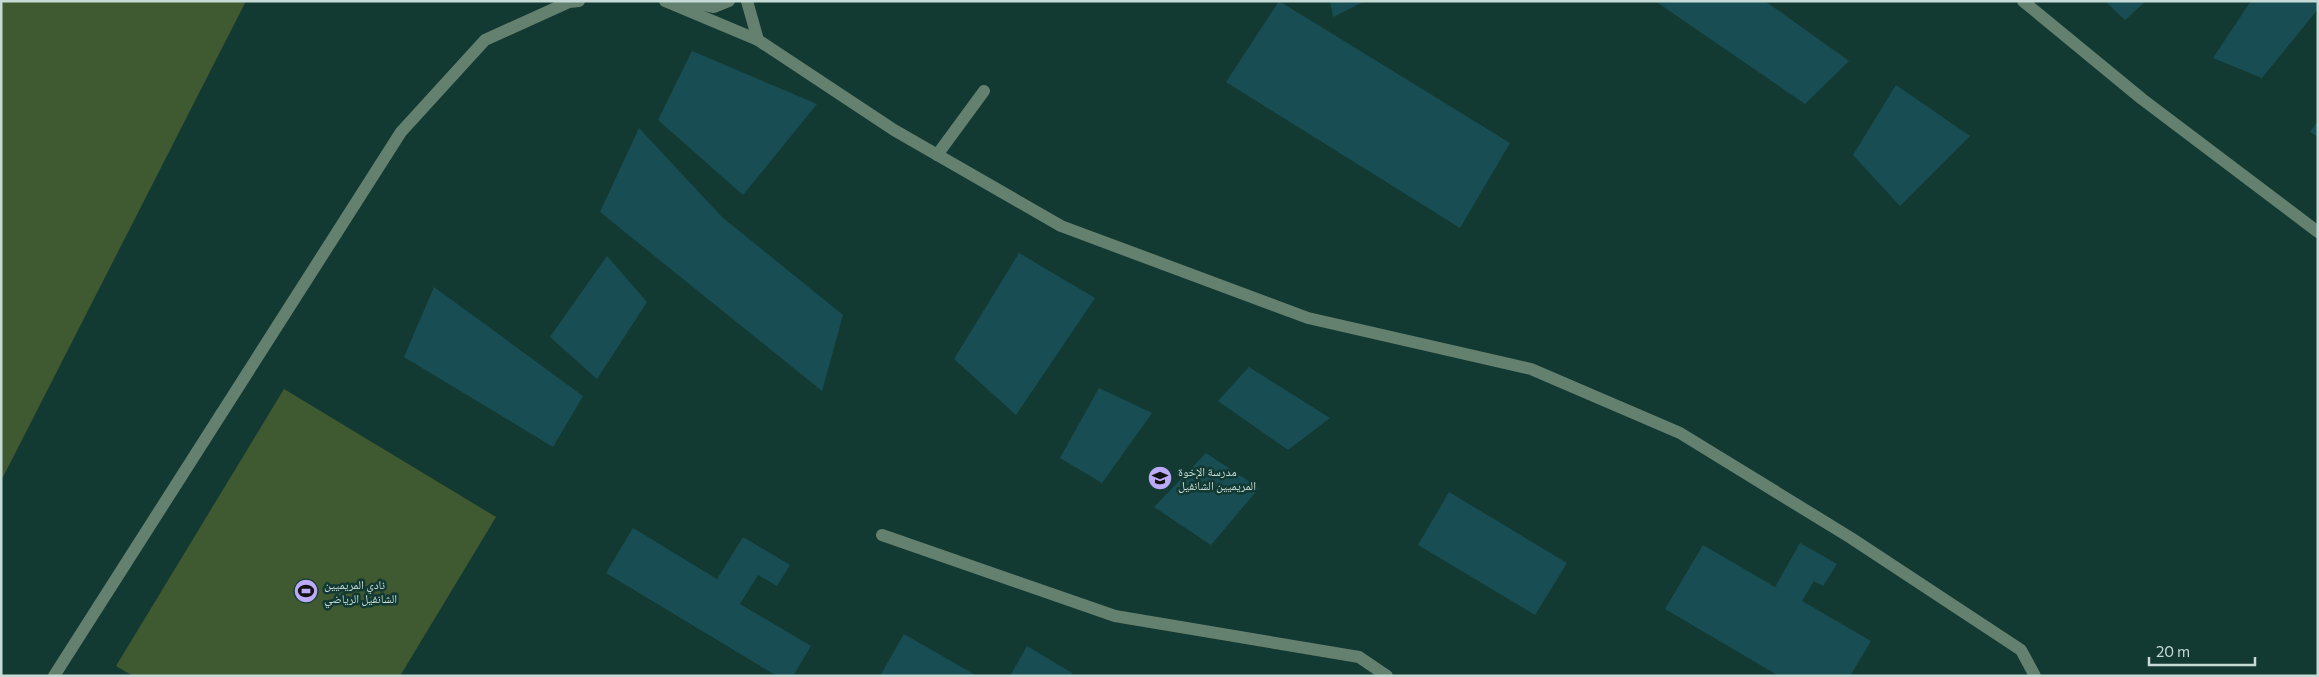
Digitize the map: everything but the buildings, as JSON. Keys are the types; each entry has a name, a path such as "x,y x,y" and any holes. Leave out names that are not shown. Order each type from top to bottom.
{"street":[{"path":"54,676 401,132 485,40 569,2 578,1"},
{"path":"665,1 758,40 894,130 1070,230 1308,318 1531,369 1680,433 1851,538 2021,650 2035,676"},
{"path":"685,1 714,7 729,1"},
{"path":"747,1 758,40"},
{"path":"2023,1 2142,99 2318,232"},
{"path":"937,155 984,91"},
{"path":"882,535 1115,616 1359,657 1387,676"}],"green space":[{"path":"1,1 246,1 1,481"},
{"name":"نادي المريميين الشانفيل الرياضي","path":"284,389 496,517 400,676 133,676 116,666"}],"place":[{"name":"مدرسة الإخوة المريميين الشانفيل","path":"1160,478"},
{"name":"نادي المريميين الشانفيل الرياضي","path":"306,591"}]}
